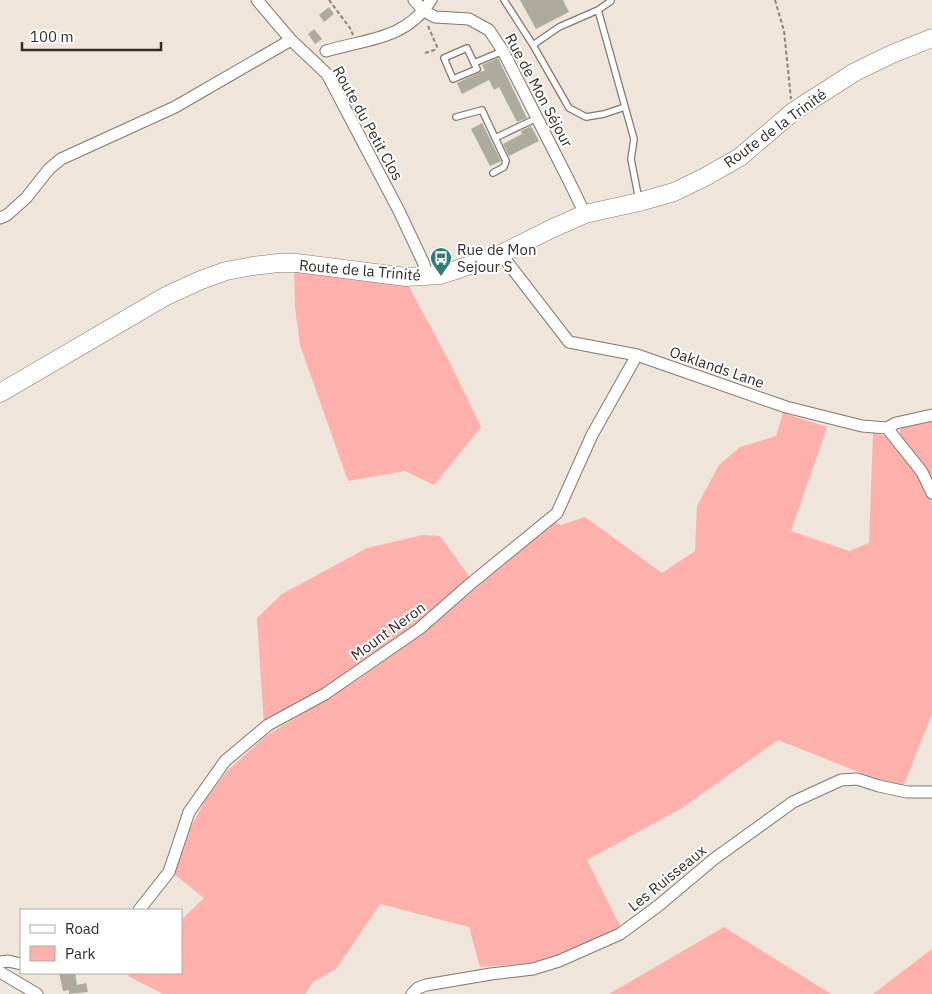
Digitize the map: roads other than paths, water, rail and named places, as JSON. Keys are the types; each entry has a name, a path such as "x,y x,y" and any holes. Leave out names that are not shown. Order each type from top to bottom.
{"main road":[{"name":"Route de la Trinité","path":"0,392 166,296 200,280 226,271 278,263 297,263 406,277 440,274 501,254 551,228 585,214 674,192 705,177 740,156 794,111 855,72 892,54 932,38"}],"street":[{"name":"Route du Petit Clos","path":"257,0 291,40 327,74 399,211 428,276"},
{"path":"414,0 424,12"},
{"path":"326,51 381,38 400,30 424,12 431,0"},
{"name":"Rue de Mon Séjour","path":"424,12 435,17 469,19 489,30 502,51 570,181 585,214"},
{"path":"0,218 7,215 26,198 48,169 61,159 175,107 291,40"},
{"name":"Oaklands Lane","path":"501,254 569,342 637,356 786,407 862,426 887,428"},
{"name":"Mount Neron","path":"140,909 169,872 190,812 224,761 268,725 325,694 419,630 469,584 557,513 592,435 637,356"},
{"path":"932,415 896,423 887,428 922,472 932,493"},
{"name":"Les Ruisseaux","path":"412,994 418,988 426,985 534,969 559,961 620,934 658,906 714,859 793,802 841,780 856,778 879,786 907,792 932,792"},
{"path":"0,962 8,961 20,964"},
{"path":"0,972 37,994"}],"lane":[{"path":"504,0 533,45 568,108 586,117 604,114 625,107"},
{"path":"533,45 559,27 598,10 611,0"},
{"path":"598,10 634,139 632,159 639,202"},
{"path":"467,48 474,63 477,69 453,79 444,58 467,48"},
{"path":"474,63 502,51"},
{"path":"456,117 482,110 506,162 504,167 493,173"},
{"path":"495,138 537,118"}],"place":[{"name":"Rue de Mon Sejour S","path":"441,277"}]}
